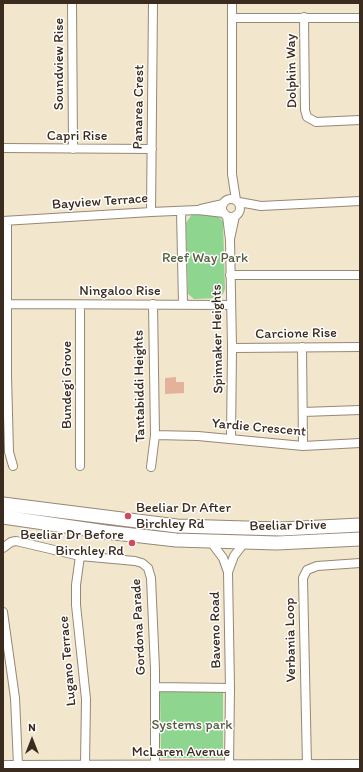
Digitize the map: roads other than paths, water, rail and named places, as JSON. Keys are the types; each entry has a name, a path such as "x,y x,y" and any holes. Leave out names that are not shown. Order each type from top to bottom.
{"highway":[{"name":"Beeliar Drive","path":"3,504 177,526 281,529 360,525"},
{"path":"3,509 38,516 40,518 39,523"},
{"name":"Beeliar Drive","path":"3,517 139,536 211,542 310,542 360,539"}],"street":[{"name":"Soundview Rise","path":"72,3 72,149"},
{"name":"Panarea Crest","path":"150,212 153,3"},
{"path":"231,214 237,201 232,174 232,3"},
{"name":"Dolphin Way","path":"304,17 304,110 307,118 316,122 360,120"},
{"path":"232,18 360,18"},
{"name":"Capri Rise","path":"3,148 152,149"},
{"path":"231,214 224,202 232,174"},
{"name":"Bayview Terrace","path":"198,210 224,202 237,201 261,206"},
{"name":"Bayview Terrace","path":"5,221 198,210 231,214 261,206 360,201"},
{"path":"181,211 183,304"},
{"name":"Spinnaker Heights","path":"231,214 233,230 230,240 232,348 231,438"},
{"path":"5,221 8,304 5,376 9,452 13,466"},
{"path":"230,275 360,275"},
{"name":"Ningaloo Rise","path":"8,304 231,305"},
{"name":"Tantabiddi Heights","path":"151,467 155,435 153,304"},
{"name":"Bundegi Grove","path":"80,305 80,466"},
{"name":"Carcione Rise","path":"232,348 360,347"},
{"path":"302,348 303,446"},
{"path":"303,412 360,410"},
{"name":"Yardie Crescent","path":"155,435 231,438 303,446 360,443"},
{"name":"Gordona Parade","path":"3,548 11,542 16,541 80,556 135,561 142,563 148,568 151,578 155,687 155,765"},
{"name":"Baveno Road","path":"211,542 223,558 228,572 230,688 229,765"},
{"name":"Baveno Road","path":"228,572 234,556 244,543"},
{"name":"Lugano Terrace","path":"80,556 76,585 76,605 86,699 85,765"},
{"name":"Verbania Loop","path":"306,765 303,578 307,570 317,566 360,563"},
{"path":"3,612 6,664 17,714 18,765"},
{"path":"155,687 230,688"},
{"name":"McLaren Avenue","path":"3,766 85,765 115,767 155,765 229,765 263,767 360,764"}],"place":[{"name":"Beeliar Dr After Birchley Rd","path":"128,516"},
{"name":"Beeliar Dr Before Birchley Rd","path":"132,543"}],"park label":[{"name":"Reef Way Park","path":"205,258"},
{"name":"Systems park","path":"192,725"}]}
